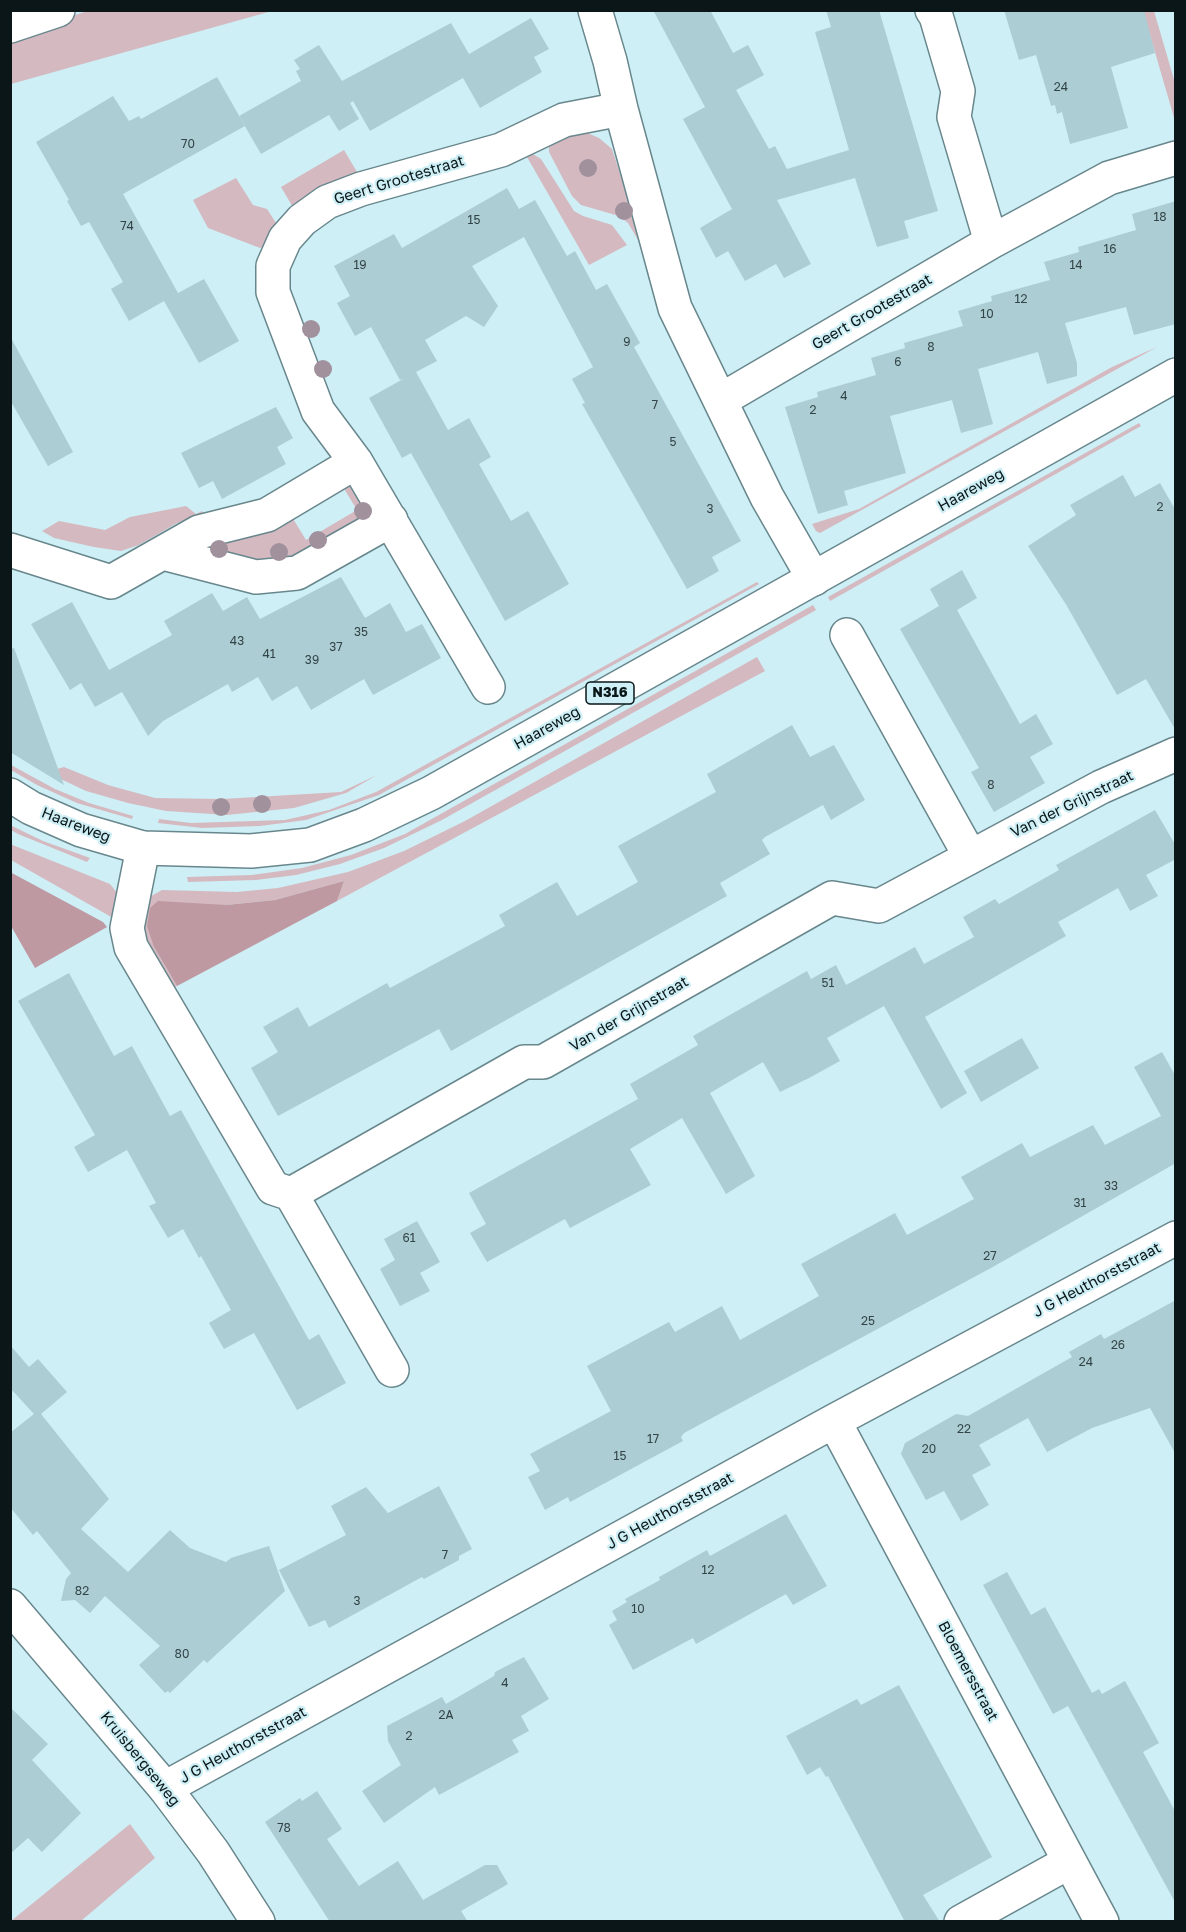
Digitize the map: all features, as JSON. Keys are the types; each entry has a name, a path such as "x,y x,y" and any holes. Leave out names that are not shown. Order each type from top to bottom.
{"street":[{"path":"10,26 58,10"},
{"path":"595,10 675,308 767,497 814,579"},
{"path":"932,10 936,16 958,91 954,117 991,242"},
{"name":"Geert Grootestraat","path":"488,687 356,462 318,411 273,292 273,266 285,239 302,220 327,201 361,189 501,150 564,120 621,109"},
{"name":"Geert Grootestraat","path":"721,400 991,242 1109,178 1176,158"},
{"name":"Haareweg","path":"10,795 31,808 81,830 142,848 251,851 310,845 364,825 432,793 814,579 1172,384"},
{"path":"10,550 111,582 199,532 267,515 356,462"},
{"path":"163,553 256,578 297,573 391,520"},
{"path":"847,635 970,856"},
{"name":"Van der Grijnstraat","path":"291,1194 524,1062 543,1062 832,898 879,906 1101,787 1176,754"},
{"path":"142,848 127,928 131,947 273,1188 291,1194 392,1370"},
{"name":"J G Heuthorststraat","path":"165,1788 834,1421 1176,1238"},
{"name":"Bloemersstraat","path":"834,1421 1102,1922"},
{"name":"Kruisbergseweg","path":"10,1606 165,1788 213,1852 258,1922"},
{"path":"961,1922 1069,1862"}],"shaded area":[{"path":"88,11 272,11 11,84 10,35"},
{"path":"1143,11 1154,11 1175,83 1175,121"},
{"path":"585,132 599,138 612,149 641,238 638,240 628,223 619,216 581,205 572,196 549,152 549,144 557,136"},
{"path":"344,150 357,172 294,209 281,187"},
{"path":"533,154 541,159 574,211 612,225 627,245 589,265 527,157"},
{"path":"236,178 253,205 267,209 278,226 266,246 260,248 208,228 193,200"},
{"path":"1157,347 820,533 812,524 859,509 1112,367"},
{"path":"1139,423 1141,426 830,601 828,597"},
{"path":"345,479 367,505 364,520 297,561 251,567 196,554 199,542 289,512 306,540 357,510 340,482"},
{"path":"186,506 196,514 202,511 207,518 177,523 139,545 121,551 54,538 42,531 59,521 105,530 130,517"},
{"path":"757,582 759,584 379,795 306,820 260,826 202,828 158,823 159,819 191,823 285,820 329,810 376,792"},
{"path":"813,605 816,610 442,820 384,848 340,864 296,875 256,880 188,882 187,877 252,875 302,868 351,855 405,834"},
{"path":"757,657 765,671 337,901 344,881 275,900 226,905 154,947 177,986 170,991 141,930 144,900 162,890 237,892 278,888 348,872 404,851 465,821"},
{"path":"11,765 55,789 89,803 133,816 132,819 77,803 37,785 11,770"},
{"path":"64,767 108,785 155,798 222,799 341,792 377,775 346,793 294,808 227,815 166,811 128,803 86,791 46,772"},
{"path":"10,825 43,841 90,858 87,862 18,834 11,830"},
{"path":"10,844 110,884 118,894 113,918 11,860"},
{"path":"10,872 103,922 107,927 35,968 11,926"},
{"path":"344,881 337,901 177,986 154,947 147,926 150,908 158,901 226,905 275,900"},
{"path":"130,1824 155,1858 81,1921 11,1921"}],"building":[{"path":"653,10 710,10 733,53 748,45 764,75 736,90 769,149 775,146 787,169 849,150 815,32 831,27 826,10 879,10 938,211 904,221 909,238 877,247 855,178 777,200 811,264 784,278 776,264 745,281 728,251 716,258 700,228 732,209 683,119 705,107"},
{"path":"1004,10 1144,10 1155,53 1111,67 1128,128 1070,144 1062,112 1057,114 1055,105 1051,106 1036,55 1019,60"},
{"path":"531,18 549,49 534,57 542,72 480,108 463,78 370,131 353,101 350,103 359,119 339,131 329,115 261,154 239,116 301,81 296,71 300,69 294,60 319,45 342,81 451,23 469,54"},
{"path":"217,77 245,126 123,194 178,293 204,279 239,341 199,363 164,301 129,321 111,289 123,282 89,222 81,226 36,142 113,96 129,121 139,116 141,119"},
{"path":"507,188 519,209 535,200 567,256 575,251 596,290 607,284 640,343 634,347 741,541 712,557 719,571 687,589 582,404 585,403 572,379 593,367 524,237 472,266 498,306 484,327 466,316 425,340 437,361 416,372 448,430 469,418 491,457 479,464 511,521 528,511 569,584 505,621 411,453 402,458 369,398 405,378 400,380 371,327 355,336 337,303 350,296 334,266 394,234 402,248"},
{"path":"1176,201 1176,324 1134,335 1126,307 1065,323 1077,363 1077,376 1047,384 1038,352 978,369 993,424 961,433 952,400 890,416 906,473 844,491 848,505 818,514 785,407 818,397 817,392 876,375 871,358 905,348 904,343 963,326 958,311 992,301 991,296 1050,280 1044,262 1079,252 1078,247 1136,230 1132,214"},
{"path":"10,336 73,452 48,466 10,400"},
{"path":"276,407 293,438 277,447 286,464 222,499 213,481 199,488 181,453"},
{"path":"1123,475 1135,497 1160,483 1176,511 1176,731 1146,679 1117,695 1067,606 1028,546 1076,515 1070,505"},
{"path":"962,570 977,598 957,610 1020,724 1036,714 1053,744 1030,757 1045,783 994,812 971,772 979,768 900,629 939,606 930,589"},
{"path":"341,577 365,618 390,603 406,632 422,624 441,658 373,695 364,679 311,710 297,686 272,701 258,677 232,692 228,684 163,721 148,736 112,675 122,692 95,707 81,683 70,690 31,624 72,602 109,670 172,635 164,621 212,593 223,611 247,597 260,619"},
{"path":"14,648 64,785 10,752 10,649"},
{"path":"792,725 810,757 834,745 865,800 831,820 823,805 765,837 762,840 770,854 720,883 727,896 451,1051 439,1029 278,1116 251,1068 278,1052 263,1027 298,1007 309,1027 387,983 390,988 505,926 499,915 557,882 577,916 638,882 618,846 716,792 707,774"},
{"path":"1155,810 1176,846 1176,859 1146,875 1158,896 1130,911 1118,888 1058,922 1066,936 925,1017 967,1093 941,1109 884,1006 827,1038 840,1061 809,1078 780,1092 763,1062 710,1093 755,1176 726,1194 682,1118 630,1149 651,1185 570,1228 565,1219 487,1262 470,1233 486,1224 469,1193 638,1099 630,1084 698,1045 693,1036 807,971 811,979 836,965 846,985 915,947 924,964 974,937 963,917 995,899 999,904 1059,870 1056,865"},
{"path":"69,973 114,1056 132,1046 170,1116 181,1110 309,1340 319,1334 346,1383 297,1410 254,1333 224,1349 209,1323 231,1310 183,1229 168,1238 149,1206 156,1203 127,1150 88,1172 74,1147 95,1135 18,1001"},
{"path":"1022,1038 1039,1068 981,1102 964,1071"},
{"path":"1162,1052 1176,1077 1176,1163 991,1268 684,1433 681,1437 683,1441 570,1502 568,1497 545,1510 528,1477 540,1471 530,1454 611,1411 587,1366 669,1322 675,1332 722,1306 740,1340 819,1296 801,1264 895,1213 907,1235 974,1199 961,1177 1022,1143 1030,1157 1093,1125 1105,1145 1161,1116 1134,1067"},
{"path":"417,1221 440,1262 420,1273 430,1291 400,1306 380,1269 395,1260 384,1239"},
{"path":"1176,1300 1176,1455 1150,1408 1092,1428 1047,1452 1028,1418 979,1445 991,1465 972,1475 989,1505 961,1521 944,1491 926,1500 901,1454 905,1443 956,1414 968,1416 1072,1357 1069,1352 1101,1334 1104,1339"},
{"path":"10,1345 29,1367 38,1359 67,1392 41,1414 109,1499 81,1529 128,1572 170,1530 190,1548 226,1562 231,1558 269,1546 285,1591 207,1663 204,1660 170,1693 168,1691 165,1693 139,1665 160,1646 105,1596 90,1613 75,1600 61,1601 66,1579 71,1573 37,1531 33,1535 10,1507 10,1433 34,1414 10,1388"},
{"path":"439,1486 472,1549 459,1556 459,1560 424,1579 422,1577 329,1628 325,1620 309,1627 279,1570 346,1535 331,1506 366,1487 388,1513"},
{"path":"786,1514 827,1586 793,1605 786,1594 696,1644 693,1638 633,1670 609,1625 617,1620 612,1611 627,1602 625,1599 660,1580 659,1577 707,1550 710,1556"},
{"path":"1007,1572 1031,1615 1045,1607 1092,1693 1099,1689 1102,1694 1125,1681 1159,1743 1143,1752 1176,1813 1176,1904 1068,1706 1053,1714 983,1585"},
{"path":"524,1657 549,1699 521,1716 529,1731 512,1740 519,1752 439,1795 435,1787 384,1823 362,1791 401,1765 388,1741 387,1726 442,1697 446,1704 494,1676 495,1672"},
{"path":"899,1685 992,1857 923,1895 940,1922 905,1922 828,1776 826,1777 820,1767 807,1775 786,1736 857,1699 861,1705"},
{"path":"10,1707 48,1744 32,1760 81,1813 42,1852 28,1838 10,1854"},
{"path":"317,1791 342,1829 327,1839 359,1886 398,1861 423,1900 485,1865 497,1865 508,1884 461,1911 468,1922 330,1922 265,1822 300,1798 302,1801"}]}
